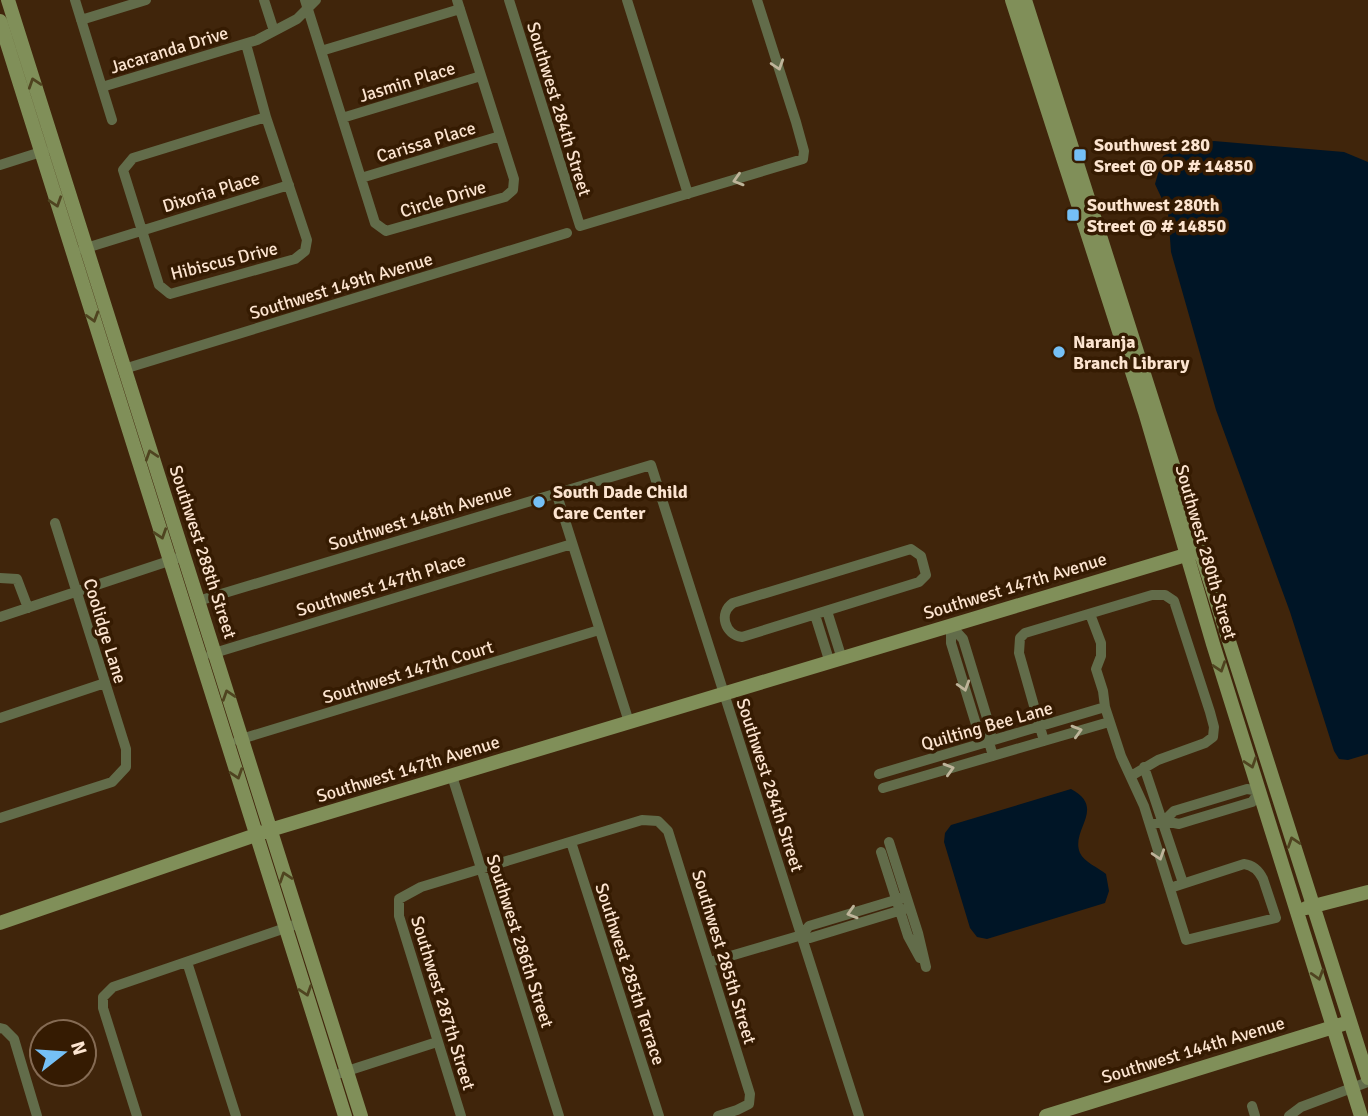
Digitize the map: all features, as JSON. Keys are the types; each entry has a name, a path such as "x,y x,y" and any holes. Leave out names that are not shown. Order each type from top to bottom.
{"street":[{"name":"Southwest 288th Street","path":"8,0 48,150 234,741 293,926 361,1116"},
{"path":"75,0 112,120"},
{"path":"81,20 146,0"},
{"path":"264,0 274,30"},
{"path":"246,44 297,19 306,4 316,0"},
{"name":"Southwest 284th Street","path":"509,0 580,226 688,194"},
{"path":"627,0 688,194 803,159 804,150 757,0"},
{"name":"Southwest 280th Street","path":"1012,0 1044,82 1095,241 1145,412 1193,553 1223,623 1368,1080"},
{"name":"Southwest 280th Street","path":"1025,0 1044,82"},
{"name":"Circle Drive","path":"306,4 375,223 386,231 492,201 510,193 514,183 458,4"},
{"path":"321,51 458,4"},
{"name":"Southwest 288th Street","path":"0,21 48,150"},
{"name":"Jacaranda Drive","path":"102,86 246,44"},
{"name":"Hibiscus Drive","path":"246,44 266,117 307,240 305,251 295,259 170,294 159,285 123,170 133,158 266,117"},
{"name":"Jasmin Place","path":"342,118 481,76"},
{"name":"Carissa Place","path":"361,178 500,136"},
{"path":"0,165 48,150"},
{"name":"Dixoria Place","path":"79,250 289,185"},
{"name":"Southwest 149th Avenue","path":"124,369 567,233"},
{"name":"Southwest 288th Street","path":"79,250 124,369 177,559 198,601 207,655"},
{"name":"Southwest 284th Street","path":"651,465 859,1116"},
{"name":"Southwest 148th Avenue","path":"198,601 651,465"},
{"path":"556,492 629,722"},
{"name":"Coolidge Lane","path":"0,818 113,782 126,767 126,749 55,523"},
{"name":"Southwest 147th Place","path":"207,655 572,544"},
{"name":"Southwest 147th Avenue","path":"911,549 921,556 926,575 919,582 827,611 742,637 729,631 724,616 726,609 733,603 860,564 911,549"},
{"name":"Southwest 280th Street","path":"1193,553 1208,628 1362,1116"},
{"name":"Southwest 147th Avenue","path":"0,923 263,832 1193,553"},
{"path":"0,617 177,559"},
{"path":"0,578 17,579 28,607"},
{"path":"1044,741 1019,653 1020,638 1025,633 1152,594 1165,595 1174,601 1210,712 1214,727 1213,737 1205,743 1158,760 1131,776"},
{"path":"827,611 836,661"},
{"path":"1090,614 1101,643 1097,669 1109,722 1150,825 1186,940 1276,918 1261,873 1249,865 1244,864 1170,888"},
{"path":"815,615 836,661"},
{"path":"1208,628 1223,623"},
{"path":"951,626 963,639 991,730 989,741 993,756"},
{"name":"Southwest 147th Court","path":"234,741 599,630"},
{"path":"0,718 105,683"},
{"name":"Quilting Bee Lane","path":"879,774 1105,708"},
{"name":"Quilting Bee Lane","path":"883,788 1109,722"},
{"path":"1144,767 1183,883"},
{"name":"Southwest 286th Street","path":"452,776 559,1116"},
{"path":"1150,825 1164,821 1179,824 1252,802 1260,791 1275,788"},
{"name":"Southwest 285th Street","path":"571,842 642,820 658,821 668,831 750,1094 749,1104 718,1116"},
{"path":"481,869 571,842"},
{"name":"Southwest 285th Terrace","path":"571,842 659,1116"},
{"path":"881,852 895,899 904,909 918,933 926,967 908,936 904,909 906,896 889,842"},
{"name":"Southwest 287th Street","path":"461,1116 399,916 399,899 421,887 481,869"},
{"path":"1298,910 1368,892"},
{"path":"802,935 808,926 906,896"},
{"path":"710,962 802,935 810,938 904,909"},
{"name":"Southwest 288th Street","path":"293,926 345,1116"},
{"path":"137,1116 103,1008 103,997 113,987 293,926"},
{"path":"187,962 236,1116"},
{"name":"Southwest 144th Avenue","path":"1046,1116 1351,1021"},
{"path":"2,1029 14,1039 37,1116"},
{"path":"332,1076 437,1042"},
{"path":"1289,1116 1303,1112 1368,1080"}],"water":[{"path":"1214,141 1344,152 1368,162 1368,754 1348,760 1339,759 1334,751 1290,612 1216,410 1171,252 1168,212 1155,184 1163,156 1178,147"},
{"path":"1071,789 1081,796 1086,804 1087,812 1078,844 1085,859 1106,874 1109,891 1105,903 987,939 977,937 970,928 944,842 945,833 951,825"}],"place":[{"name":"Southwest 280 Sreet @ OP # 14850","path":"1080,155"},
{"name":"Southwest 280th Street @ # 14850","path":"1073,215"},
{"name":"Naranja Branch Library","path":"1059,352"},
{"name":"South Dade Child Care Center","path":"539,502"}]}
